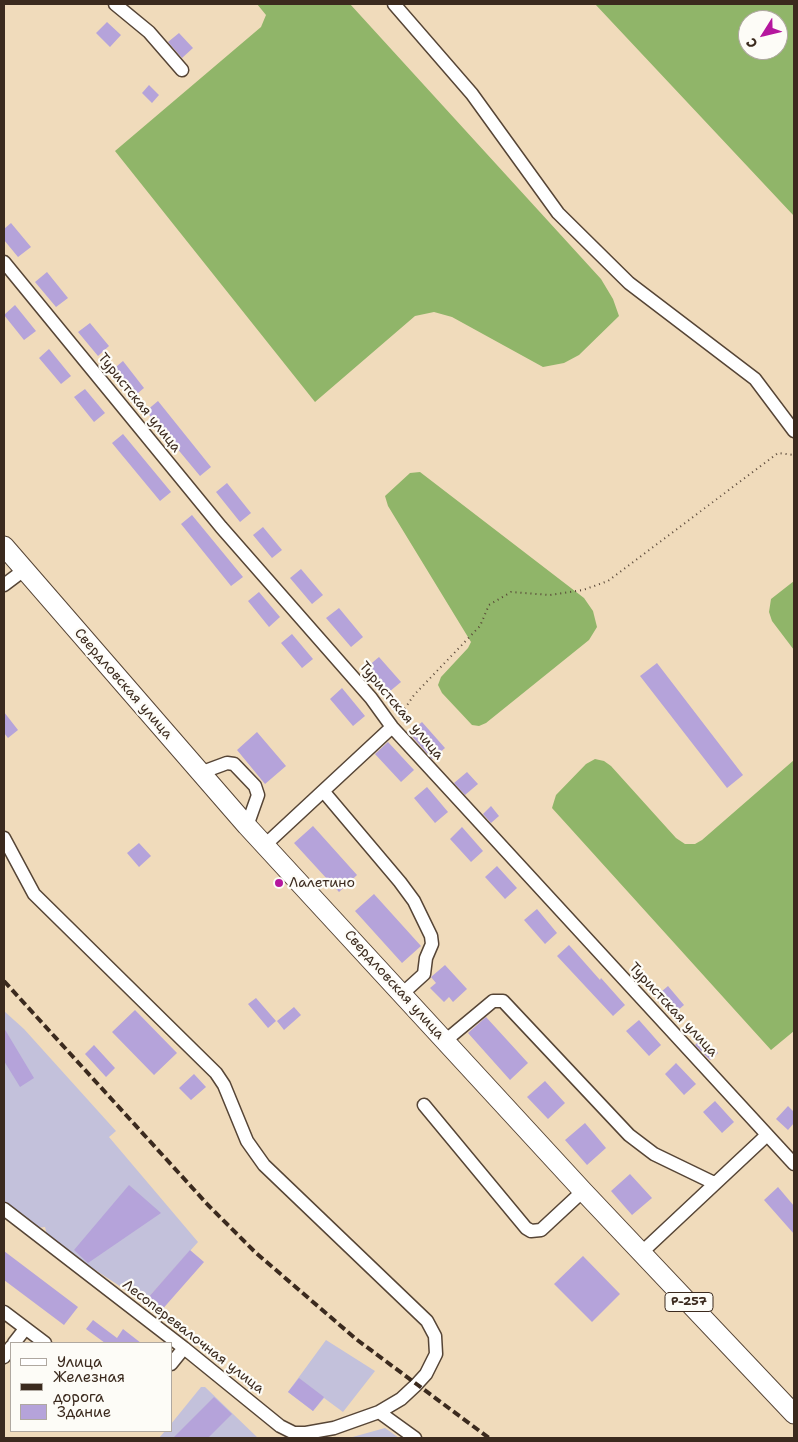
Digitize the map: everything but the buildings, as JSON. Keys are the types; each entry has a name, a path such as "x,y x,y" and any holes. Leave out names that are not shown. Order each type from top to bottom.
{"highway":[{"name":"Свердловская улица","path":"4,546 247,826 583,1191 794,1414"}],"street":[{"path":"115,4 149,32 182,70"},
{"path":"394,4 472,94 558,213 629,283 755,379 794,431"},
{"name":"Туристская улица","path":"4,262 221,527 371,698 392,727 794,1164"},
{"path":"4,585 24,570"},
{"path":"265,845 392,727"},
{"path":"200,773 228,763 234,764 255,786 258,794 247,826"},
{"path":"324,792 400,882 414,901 431,936 432,944 426,958 424,974 402,994"},
{"name":"Лесоперевалочная улица","path":"4,838 34,894 216,1073 224,1085 247,1141 264,1166 427,1321 435,1336 436,1354 426,1374 416,1385 401,1398 379,1412 334,1428 291,1435 184,1348 4,1209"},
{"path":"445,1041 493,1001 503,1001 629,1135 654,1154 714,1183"},
{"path":"424,1105 526,1228 531,1231 541,1230 583,1191"},
{"path":"641,1253 767,1135"},
{"path":"4,1312 44,1342"},
{"path":"15,1342 25,1329"},
{"path":"172,1363 184,1348"},
{"path":"379,1412 416,1438"}],"path":[{"path":"392,727 414,696 480,626 489,605 510,592 550,595 583,590 608,581 778,453 794,455"}],"shaded area":[{"path":"4,1011 24,1029 116,1131 109,1137 198,1242 146,1300 141,1300 48,1239 45,1227 36,1228 4,1204"},
{"path":"326,1340 375,1371 343,1412 324,1398 313,1411 288,1392"},
{"path":"201,1387 205,1387 258,1438 159,1438 164,1432 172,1432 172,1423"},
{"path":"385,1428 399,1438 349,1438"}],"green space":[{"path":"257,4 350,4 601,279 613,299 619,316 579,355 564,363 543,367 452,317 434,312 415,316 315,402 115,151 261,27 266,15"},
{"path":"595,4 794,4 794,216"},
{"path":"420,472 584,598 593,611 597,627 589,640 486,723 479,726 472,725 442,693 438,685 441,677 468,648 471,642 388,506 385,496 410,473"},
{"path":"794,581 794,650 772,621 769,612 771,599"},
{"path":"595,759 604,761 611,766 676,838 685,844 695,844 702,840 794,760 794,1031 771,1050 552,808 556,795 586,764"}],"railway":[{"path":"4,981 208,1205 255,1252 356,1339 489,1438"}],"place":[{"name":"Лалетино","path":"279,883"}]}
